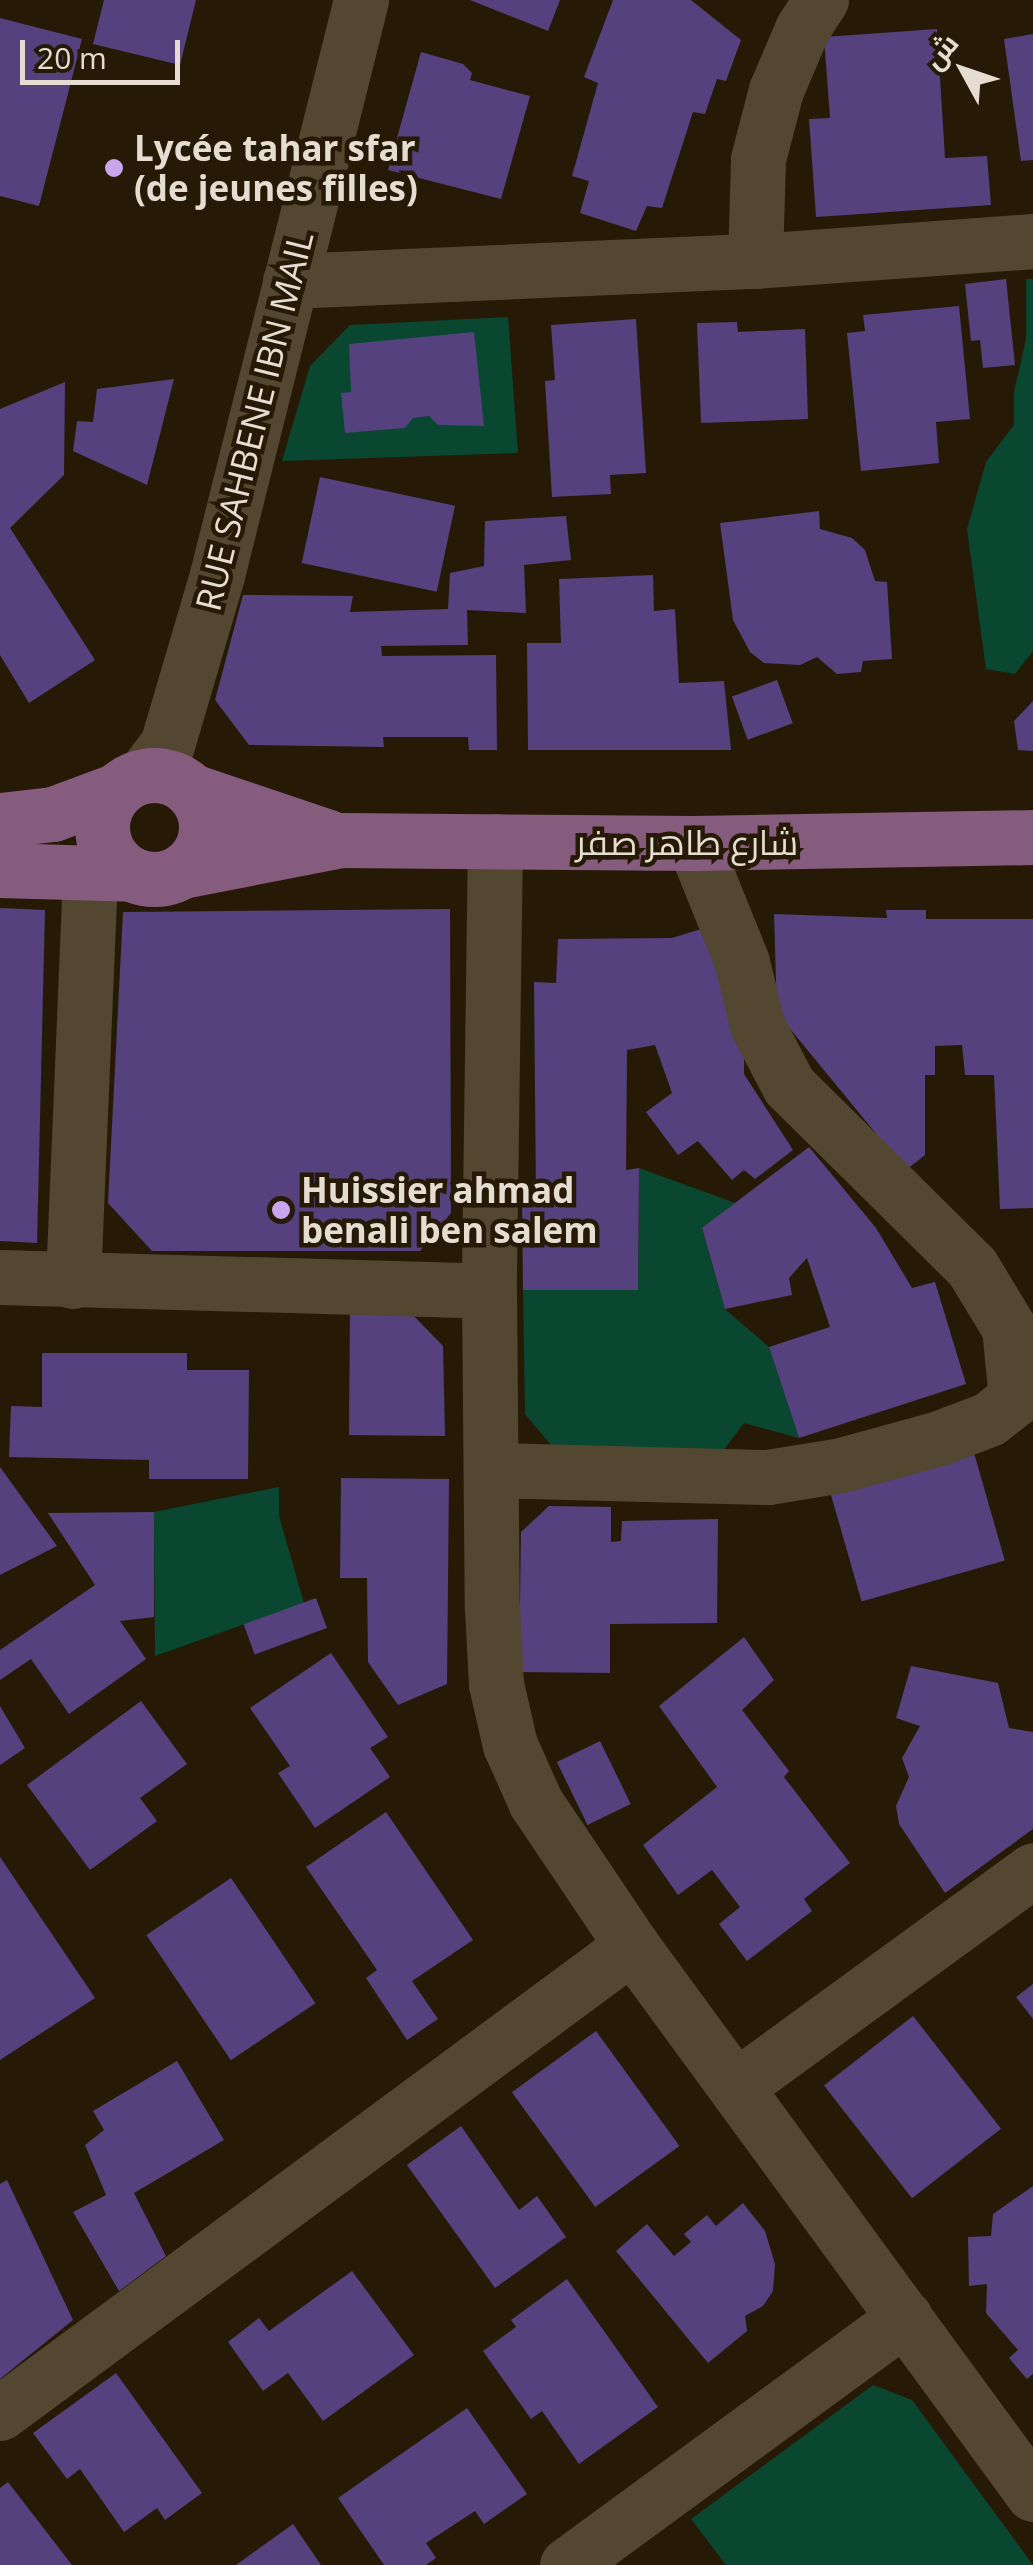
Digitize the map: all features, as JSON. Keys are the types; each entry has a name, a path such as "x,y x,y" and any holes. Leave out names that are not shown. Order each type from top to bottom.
{"main road":[{"path":"0,820 54,814 150,786 202,806 204,842 196,859 134,872 108,852 102,820 150,786"},
{"name":"شارع طاهر صفر","path":"150,786 341,840"},
{"name":"شارع طاهر صفر","path":"0,870 134,872 341,840 694,844 1033,836"}],"street":[{"name":"RUE SAHBENE IBN MAIL","path":"150,786 167,745 217,576 361,0"},
{"path":"755,261 758,159 776,90 802,29 821,0"},
{"path":"290,281 755,261 1033,242"},
{"path":"494,840 489,1291 496,1684 510,1745 536,1802 632,1946 1033,2494"},
{"path":"493,1470 768,1477 841,1465 939,1438 989,1419 1016,1398 1009,1328 972,1267 790,1086 757,1024 742,962 694,844"},
{"path":"74,1281 134,872"},
{"path":"0,1277 489,1291"},
{"path":"736,2086 1033,1870"},
{"path":"0,2413 632,1946"},
{"path":"567,2565 905,2318"}],"green space":[{"path":"1026,279 1033,279 1033,651 1015,674 986,669 967,529 986,462 1014,425 1014,392 1026,339"},
{"path":"508,317 518,453 282,461 310,366 350,325"},
{"path":"639,1168 735,1203 702,1229 725,1309 769,1347 799,1438 744,1423 722,1452 557,1452 525,1414 523,1290 638,1290"},
{"path":"279,1487 279,1516 304,1603 155,1656 154,1512"},
{"path":"873,2385 912,2400 1033,2565 726,2565 691,2519"}],"building":[{"path":"104,0 196,0 180,65 93,44"},
{"path":"470,0 560,0 548,31"},
{"path":"613,0 691,0 741,40 726,81 717,79 705,114 693,112 662,208 647,206 636,231 580,213 589,181 572,176 598,83 584,77"},
{"path":"0,18 82,39 39,206 0,196"},
{"path":"937,29 945,158 987,156 991,205 816,217 809,119 830,118 824,37"},
{"path":"1033,34 1033,160 1021,161 1004,39"},
{"path":"421,52 463,64 472,73 470,80 530,96 501,199 388,170"},
{"path":"1006,279 1015,365 983,368 980,340 971,341 965,284"},
{"path":"959,306 970,419 936,422 939,463 861,471 847,333 865,331 863,315"},
{"path":"636,319 646,473 610,475 611,494 552,497 545,381 555,380 551,325"},
{"path":"737,322 738,332 805,329 808,419 701,423 697,323"},
{"path":"474,332 484,426 438,425 429,416 413,418 405,428 345,433 341,393 351,392 349,344"},
{"path":"174,379 147,485 73,451 77,421 93,422 97,389"},
{"path":"65,382 64,475 10,528 95,660 29,703 0,655 0,409"},
{"path":"320,477 455,506 437,592 302,563"},
{"path":"819,511 820,529 852,538 865,550 875,581 887,582 892,659 863,661 861,672 837,674 817,657 800,665 764,663 750,652 733,620 720,523"},
{"path":"566,516 571,560 524,565 526,613 467,610 468,645 381,646 382,656 496,655 497,750 469,750 468,737 383,737 384,747 249,745 215,700 243,595 353,596 350,612 448,609 450,573 484,566 485,521"},
{"path":"653,575 654,611 675,609 679,683 724,681 731,750 528,750 527,643 561,643 559,579"},
{"path":"777,680 793,723 748,740 732,696"},
{"path":"1033,701 1033,751 1018,750 1014,721"},
{"path":"0,908 45,910 37,1243 0,1241"},
{"path":"450,909 451,1213 420,1251 152,1251 108,1203 123,912"},
{"path":"886,910 926,910 926,919 1033,919 1033,1208 1000,1209 994,1075 965,1075 962,1045 935,1046 935,1075 925,1075 925,1155 906,1170 777,1013 774,914 887,918"},
{"path":"711,926 744,1040 744,1074 793,1150 755,1179 744,1170 732,1180 698,1141 678,1155 646,1112 672,1093 655,1045 627,1050 626,1170 639,1168 638,1290 523,1290 522,1201 536,1199 534,982 556,983 558,939 672,938"},
{"path":"809,1147 876,1228 912,1288 935,1282 966,1384 799,1438 769,1347 830,1327 807,1258 789,1278 792,1295 725,1309 702,1228"},
{"path":"350,1309 409,1311 443,1346 445,1436 349,1435"},
{"path":"42,1353 187,1353 187,1370 249,1370 248,1479 149,1479 149,1460 9,1457 11,1406 42,1407"},
{"path":"972,1446 1005,1560 862,1601 829,1487"},
{"path":"0,1467 57,1546 0,1575"},
{"path":"341,1478 449,1479 447,1684 398,1705 368,1662 367,1578 340,1578"},
{"path":"549,1506 611,1507 611,1542 621,1541 622,1521 718,1519 717,1623 610,1624 610,1673 519,1672 521,1532"},
{"path":"154,1512 154,1617 120,1621 146,1659 69,1714 31,1659 0,1680 0,1650 95,1585 48,1513"},
{"path":"316,1598 327,1628 255,1654 244,1624"},
{"path":"744,1637 774,1680 742,1710 789,1771 784,1777 850,1863 804,1899 812,1911 747,1961 719,1924 740,1907 712,1870 678,1895 643,1845 717,1787 659,1706"},
{"path":"331,1653 388,1737 370,1748 390,1777 315,1828 278,1773 290,1766 250,1708"},
{"path":"911,1666 998,1683 1009,1728 1033,1732 1033,1829 945,1893 899,1824 896,1806 909,1777 902,1758 920,1726 896,1718"},
{"path":"141,1701 187,1764 140,1798 157,1821 90,1870 27,1785"},
{"path":"0,1706 25,1748 0,1765"},
{"path":"600,1741 631,1804 588,1825 557,1762"},
{"path":"386,1812 473,1940 412,1981 438,2019 407,2040 366,1978 377,1970 306,1867"},
{"path":"0,1857 95,1998 0,2060"},
{"path":"231,1878 315,2003 231,2060 146,1935"},
{"path":"1033,1984 1033,2019 1016,1997"},
{"path":"913,2016 1001,2129 912,2198 824,2086"},
{"path":"596,2031 679,2146 595,2207 512,2092"},
{"path":"177,2061 224,2140 134,2193 166,2256 119,2291 73,2212 106,2195 85,2145 104,2130 93,2111"},
{"path":"461,2126 519,2210 537,2196 566,2237 495,2288 407,2165"},
{"path":"7,2180 73,2320 0,2379 0,2184"},
{"path":"1033,2186 1033,2374 1027,2379 1009,2358 1018,2350 986,2313 987,2284 969,2286 968,2237 991,2236 993,2214"},
{"path":"743,2203 765,2231 775,2264 773,2291 763,2306 745,2316 747,2331 708,2363 616,2251 647,2224 674,2256 691,2242 684,2234 707,2215 716,2226"},
{"path":"352,2271 414,2355 323,2421 288,2373 263,2391 228,2342 259,2318 269,2331"},
{"path":"567,2279 658,2407 579,2464 542,2411 531,2419 483,2351 516,2327 511,2320"},
{"path":"116,2373 202,2493 165,2520 157,2508 124,2532 80,2469 67,2479 33,2433"},
{"path":"467,2408 527,2494 484,2524 475,2511 426,2543 436,2558 426,2565 384,2565 338,2498"},
{"path":"8,2482 72,2565 0,2565 0,2488"},
{"path":"293,2524 321,2565 236,2565"}],"place":[{"name":"Lycée tahar sfar (de jeunes filles)","path":"114,168"},
{"name":"Huissier ahmad benali ben salem","path":"281,1210"}]}
